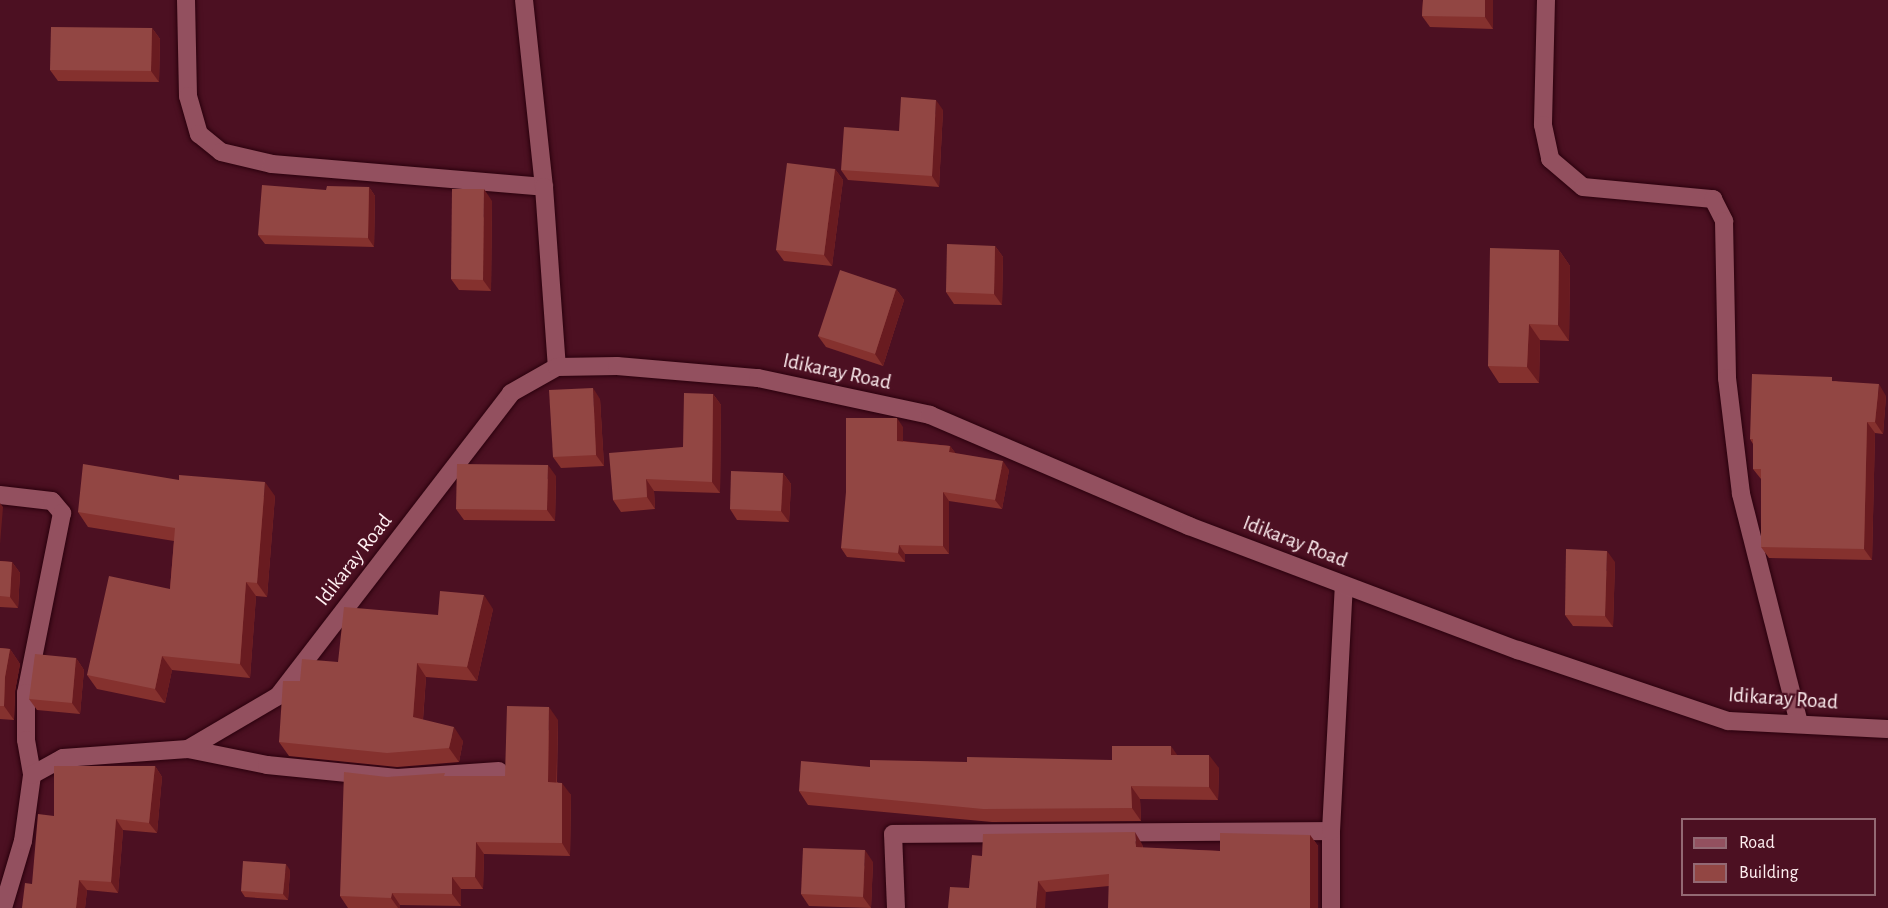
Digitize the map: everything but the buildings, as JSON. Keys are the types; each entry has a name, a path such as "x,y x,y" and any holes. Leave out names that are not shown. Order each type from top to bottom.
{"street":[{"path":"186,0 188,96 199,134 222,152 272,164 544,187"},
{"path":"524,0 544,187 557,367"},
{"path":"1546,0 1543,125 1551,159 1583,187 1713,199 1725,220 1726,378 1741,494 1799,724"},
{"name":"Idikaray Road","path":"32,775 63,758 188,749 278,696 511,393 557,367 617,366 758,378 930,416 1189,526 1518,650 1728,721 1888,729"},
{"path":"0,495 52,501 62,513 26,693 26,740 32,775 23,841 3,908"},
{"path":"1331,908 1331,831 1344,585"},
{"path":"188,749 267,765 397,778 499,771"},
{"path":"896,908 893,834 1331,831"}]}
